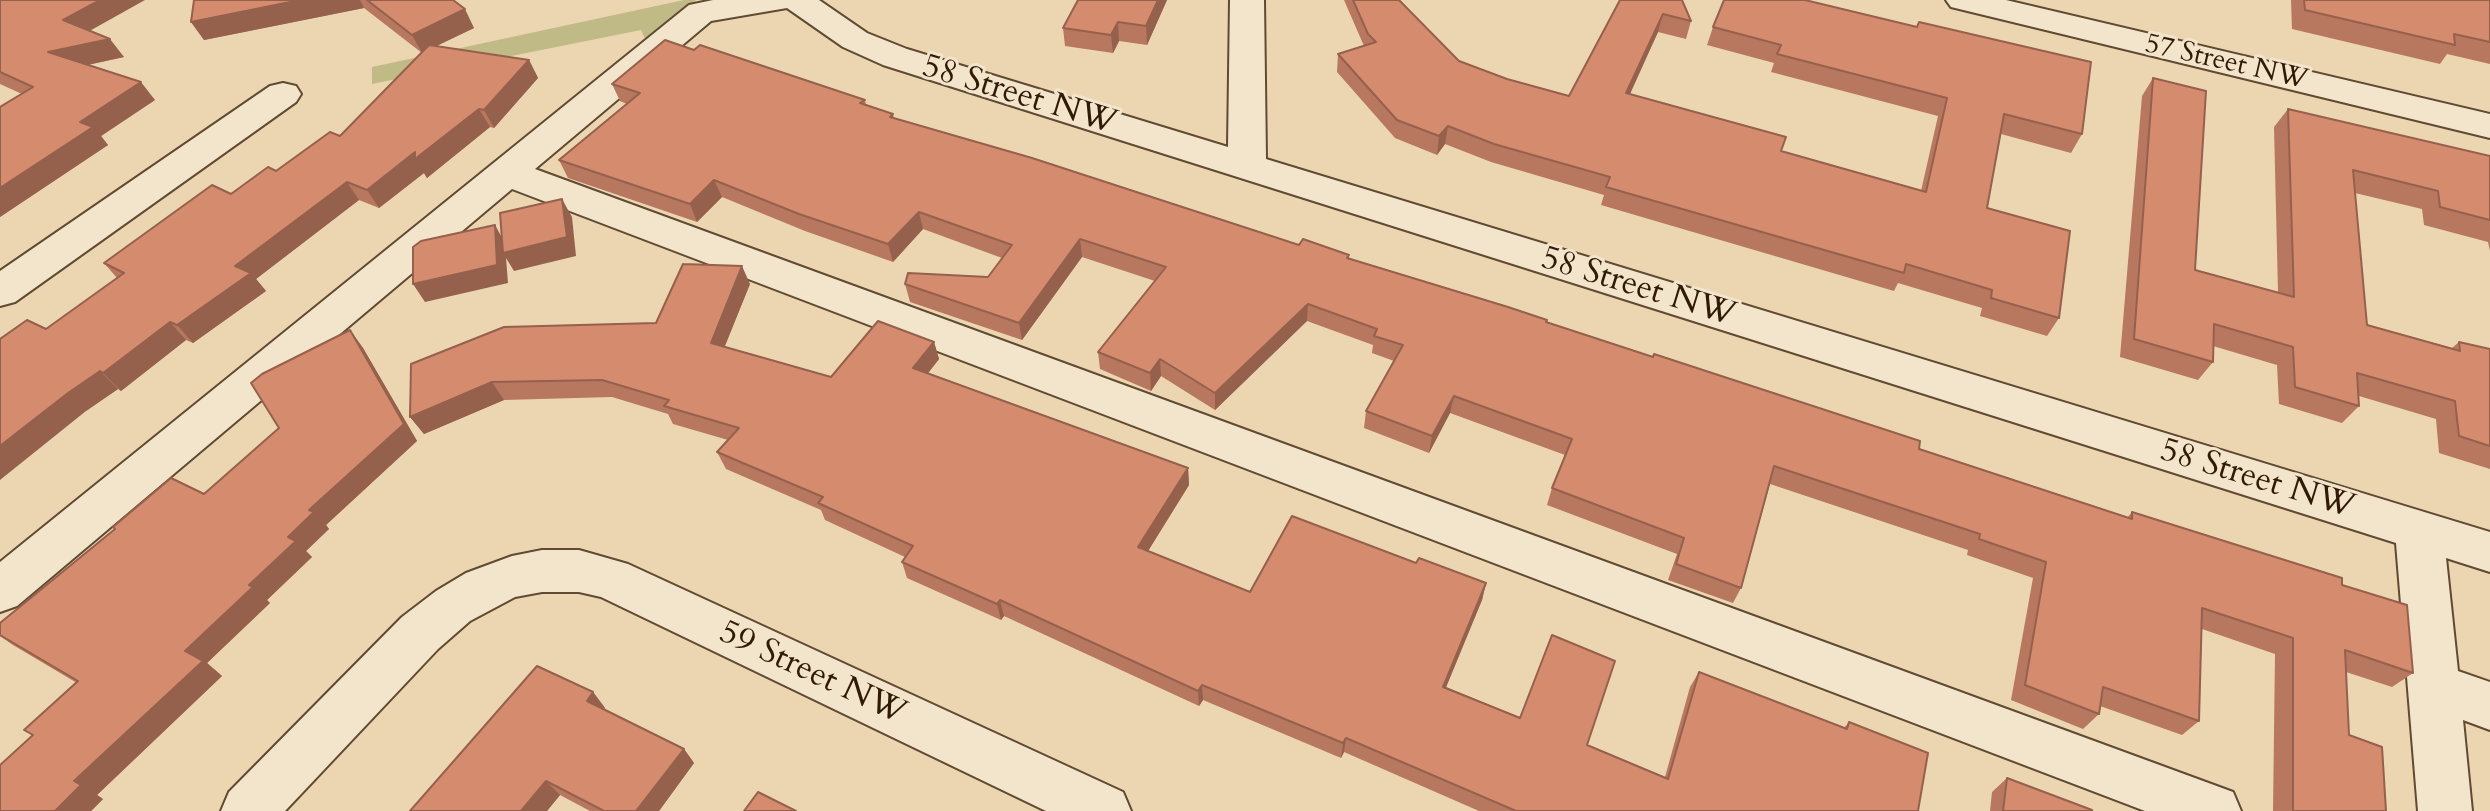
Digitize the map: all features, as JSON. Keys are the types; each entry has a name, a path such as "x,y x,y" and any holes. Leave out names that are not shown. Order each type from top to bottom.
{"street":[{"path":"0,591 701,12 780,0"},
{"name":"58 Street NW","path":"797,0 855,40 895,57 2490,552"},
{"path":"1247,0 1247,167"},
{"name":"57 Street NW","path":"1963,0 2076,13 2490,126"},
{"path":"0,291 283,94"},
{"path":"507,173 2214,811"},
{"path":"2419,530 2445,811"},
{"name":"59 Street NW","path":"248,811 420,633 483,588 512,577 542,571 579,571 611,579 1104,811"},
{"path":"2433,686 2490,706"}],"shaded area":[{"path":"684,0 696,0 646,41 641,30 372,84 372,67"}],"building":[{"path":"0,0 100,0 63,20 110,39 48,52 141,82 80,122 93,127 0,188 0,107 33,87 0,72"},
{"path":"194,0 300,0 191,22"},
{"path":"367,0 453,0 465,9 412,35"},
{"path":"1078,0 1158,0 1146,26 1118,22 1111,35 1063,28"},
{"path":"1353,0 1399,0 1459,61 1507,79 1569,96 1620,0 1682,0 1691,21 1663,14 1626,93 1786,137 1781,151 1926,192 1947,98 1777,54 1781,45 1713,27 1724,0 1805,0 1917,27 1919,22 2091,62 2082,134 2004,114 1987,208 2070,231 2059,318 1991,298 1992,290 1906,264 1904,273 1606,187 1610,177 1494,144 1448,126 1439,136 1397,120 1338,54 1376,42 1368,34"},
{"path":"2304,0 2490,0 2490,42 2454,34 2455,45 2305,10"},
{"path":"665,40 694,50 700,45 865,100 860,103 893,114 890,117 1032,158 1299,245 1303,239 1349,255 1347,258 1920,441 1919,449 2132,519 2132,512 2342,578 2342,585 2407,605 2413,673 2345,650 2349,735 2382,747 2386,811 2293,811 2293,638 2202,608 2199,721 2103,687 2099,714 2025,685 2046,562 1979,539 1980,534 1774,466 1741,588 1676,564 1684,538 1552,488 1572,439 1454,396 1432,436 1366,411 1403,345 1374,336 1377,329 1308,304 1215,393 1160,359 1150,373 1098,352 1166,267 1080,239 1019,323 905,284 908,273 988,277 1012,245 919,212 888,244 799,214 714,180 690,204 559,160 640,93 612,84"},
{"path":"429,45 529,60 484,110 479,109 415,159 415,152 367,190 347,182 235,266 251,273 177,325 170,322 103,373 100,371 68,393 0,446 0,339 27,320 46,329 124,273 104,263 212,185 231,194 268,167 276,171 330,132 340,136"},
{"path":"2153,78 2206,91 2195,270 2294,297 2288,109 2490,156 2490,220 2440,207 2438,191 2353,170 2367,325 2460,351 2459,342 2490,349 2490,446 2459,436 2455,401 2357,373 2359,406 2295,387 2293,347 2214,324 2213,362 2134,339"},
{"path":"562,199 567,237 503,253 500,213"},
{"path":"495,225 497,265 413,284 413,247 421,241"},
{"path":"683,264 742,266 711,343 831,377 878,321 934,342 913,368 1188,468 1138,547 1250,592 1292,516 1416,563 1419,558 1486,583 1443,687 1520,718 1552,635 1615,661 1587,745 1668,779 1699,672 1847,729 1849,722 1928,753 1918,811 1516,811 1346,738 1343,743 1202,685 1198,691 1000,600 997,604 902,562 913,546 818,503 823,497 717,452 739,428 664,406 669,400 602,380 492,382 410,417 411,364 504,327 656,323"},
{"path":"350,330 404,424 309,510 314,512 288,537 296,541 249,585 253,587 185,651 203,661 74,781 81,785 55,811 0,811 0,765 33,735 24,730 78,681 0,635 0,623 115,529 113,527 171,478 204,494 279,428 251,383 262,374"},
{"path":"537,666 593,692 587,701 684,749 636,811 604,811 546,781 521,811 410,811"},
{"path":"2007,778 2092,810 2092,811 2003,811"},
{"path":"758,792 796,811 744,811"}]}
